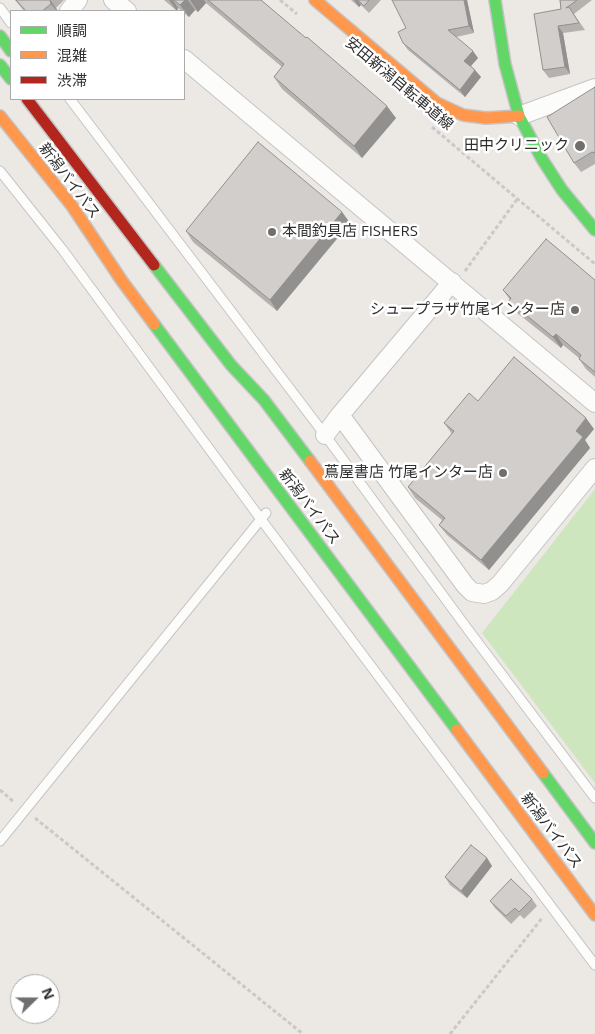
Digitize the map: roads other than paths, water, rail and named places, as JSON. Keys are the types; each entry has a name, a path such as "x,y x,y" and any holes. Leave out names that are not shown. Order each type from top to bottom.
{"main road":[{"path":"316,0 437,103 464,116 486,118 519,116"},
{"path":"495,0 506,64 519,116 542,160 595,230"},
{"path":"0,36 10,49"},
{"path":"0,65 10,78"},
{"name":"新潟バイパス","path":"28,100 231,365 264,400 595,843"},
{"name":"新潟バイパス","path":"0,116 72,206 122,281 595,915"},
{"path":"80,238 122,281"},
{"path":"247,364 264,400"}],"street":[{"path":"70,10 78,0"},
{"path":"113,0 125,10"},
{"path":"185,60 595,403"},
{"path":"519,116 595,88"},
{"path":"321,439 452,282"},
{"path":"340,415 464,585 472,592 484,594 492,591 500,584 595,468"}],"lane":[{"path":"0,8 10,22"},
{"path":"71,100 321,439 469,630 595,798"},
{"path":"0,172 62,250 264,516 595,965"},
{"path":"0,841 264,516"}],"place":[{"name":"田中クリニック","path":"580,146"},
{"name":"本間釣具店 FISHERS","path":"272,232"},
{"name":"シュープラザ竹尾インター店","path":"575,310"},
{"name":"蔦屋書店 竹尾インター店","path":"503,473"}]}
